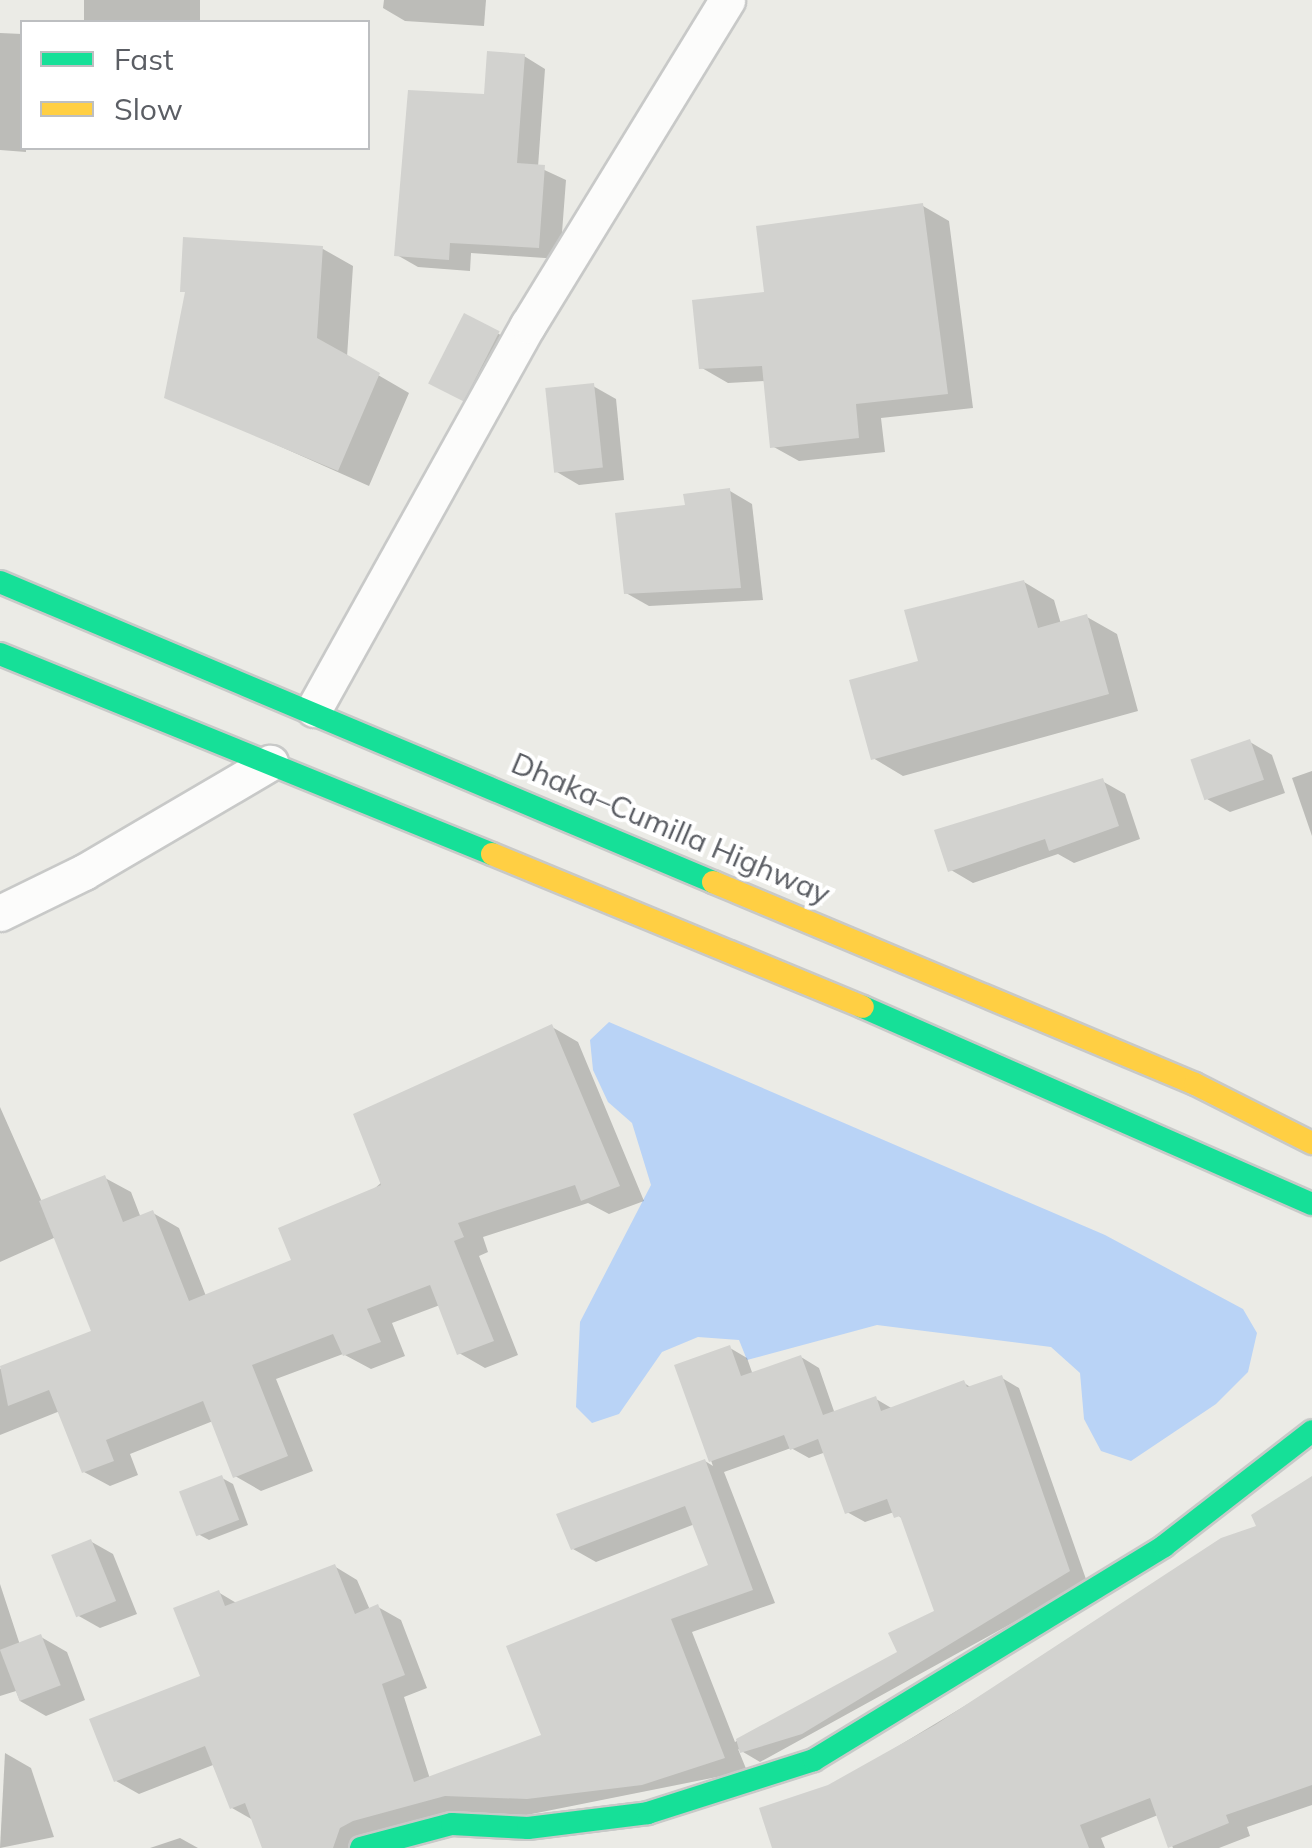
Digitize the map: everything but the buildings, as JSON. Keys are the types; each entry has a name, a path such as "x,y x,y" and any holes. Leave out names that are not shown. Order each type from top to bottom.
{"main road":[{"name":"Dhaka–Cumilla Highway","path":"0,582 314,709 1195,1084 1312,1143"},
{"path":"0,654 791,976 1312,1204"},
{"path":"362,1848 452,1824 528,1828 648,1813 814,1760 921,1700 1164,1546 1312,1431"}],"street":[{"path":"314,709 528,326 727,0"},
{"path":"0,913 84,872 270,763"}],"water":[{"path":"609,1022 1105,1235 1243,1309 1257,1333 1248,1372 1216,1404 1131,1461 1101,1451 1084,1419 1080,1373 1051,1347 877,1325 747,1360 739,1340 698,1337 662,1352 619,1414 592,1423 576,1407 580,1322 651,1185 632,1123 608,1102 593,1070 590,1040"}],"traffic: fast":[{"path":"0,582 713,882"},
{"path":"0,654 492,854"},
{"path":"863,1007 1312,1204"},
{"path":"361,1848 452,1824 528,1828 648,1813 814,1760 1164,1546 1312,1431"}],"traffic: slow":[{"path":"492,854 863,1007"},
{"path":"713,882 1195,1084 1312,1143"}]}
